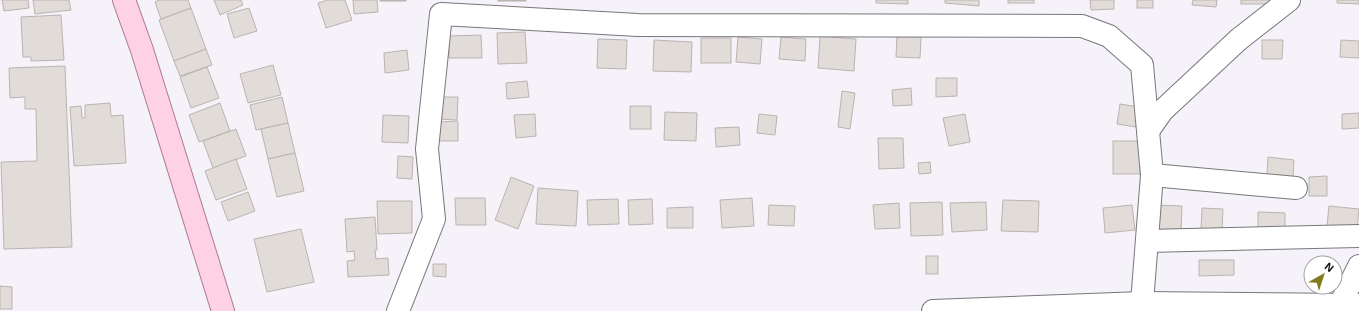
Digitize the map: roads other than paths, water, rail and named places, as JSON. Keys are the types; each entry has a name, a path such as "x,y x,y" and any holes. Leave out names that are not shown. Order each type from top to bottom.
{"main road":[{"path":"124,0 144,58 223,311"}],"street":[{"path":"1148,130 1162,111 1238,40 1289,0"},
{"path":"398,311 434,220 427,149 441,14 638,25 1082,26 1109,36 1142,65 1152,175 1142,303"},
{"path":"1152,175 1296,188"},
{"path":"1147,241 1359,236"},
{"path":"933,311 1142,303 1350,305 1359,266"}]}
